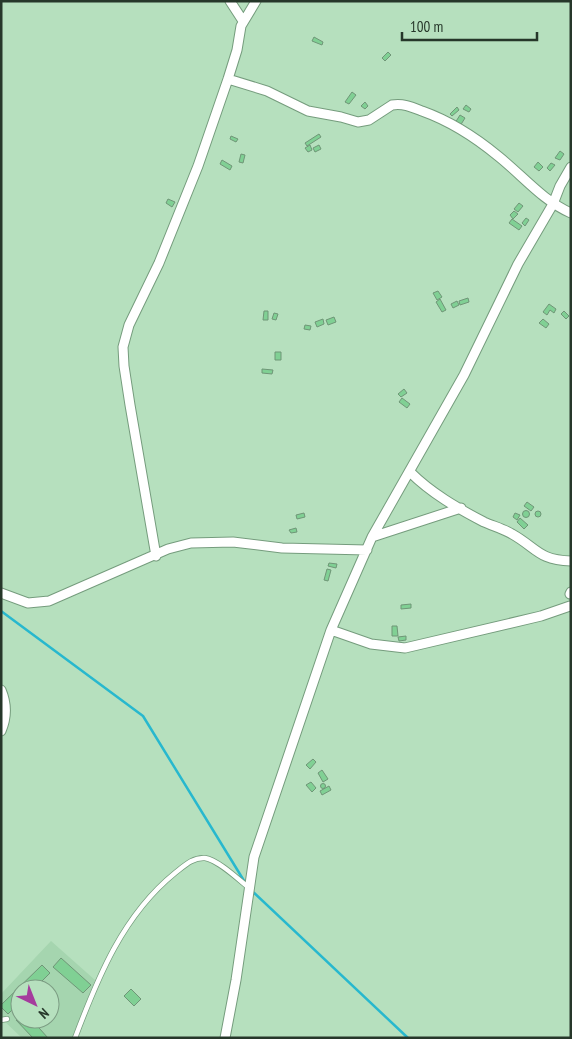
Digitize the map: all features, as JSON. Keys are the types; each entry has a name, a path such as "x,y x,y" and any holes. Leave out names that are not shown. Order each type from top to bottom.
{"street":[{"path":"230,1 243,21"},
{"path":"156,556 127,390 123,347 129,325 159,263 198,166 237,50 243,21 256,1"},
{"path":"228,79 268,91 308,111 358,122 369,120 397,104 440,118 461,129 498,156 553,204 571,213"},
{"path":"225,1038 236,980 254,856 331,630 372,537 464,375 518,264 553,204 571,166"},
{"path":"410,472 424,486 484,522 512,534 546,558 571,561"},
{"path":"372,537 461,508"},
{"path":"1,593 28,603 49,601 181,545 206,542 246,543 282,548 367,550"},
{"path":"331,630 371,644 405,648 541,616 570,606"},
{"path":"1,690 6,708 5,722 1,731"}],"lane":[{"path":"75,1038 111,952 131,920 160,885 188,862 199,858 207,858 216,862 249,888"},
{"path":"1,1020 8,1019"}],"shaded area":[{"path":"51,941 95,980 72,1038 22,1038 13,1029 60,1029 60,979 15,979"},
{"path":"10,984 10,1027 1,1018 1,994"}],"building":[{"path":"314,37 323,42 322,45 312,41"},
{"path":"388,52 391,55 385,61 382,58"},
{"path":"352,92 356,95 349,104 345,102"},
{"path":"365,102 368,106 365,109 361,106"},
{"path":"466,105 471,109 469,112 463,109"},
{"path":"457,107 459,110 452,116 450,114"},
{"path":"460,115 465,118 460,126 455,123"},
{"path":"319,134 321,137 307,146 305,143"},
{"path":"231,136 238,139 236,142 230,139"},
{"path":"310,145 312,150 308,152 305,148"},
{"path":"319,145 321,149 315,152 313,148"},
{"path":"560,151 564,154 560,160 555,158"},
{"path":"241,154 245,155 243,163 239,162"},
{"path":"222,160 232,166 230,170 220,164"},
{"path":"538,162 543,167 539,171 534,167"},
{"path":"551,163 555,165 550,171 547,168"},
{"path":"168,199 175,202 172,207 166,203"},
{"path":"519,203 523,206 518,212 514,209"},
{"path":"514,211 518,214 513,219 510,215"},
{"path":"526,218 529,220 525,226 522,223"},
{"path":"512,219 522,226 519,230 509,223"},
{"path":"438,291 442,297 437,300 433,293"},
{"path":"468,298 469,302 460,305 459,301"},
{"path":"440,299 446,310 442,312 436,302"},
{"path":"457,301 459,305 453,308 451,304"},
{"path":"549,304 556,309 554,313 550,310 547,315 543,312"},
{"path":"264,311 268,311 268,320 263,320"},
{"path":"564,311 569,316 566,319 561,314"},
{"path":"274,313 278,314 276,320 272,319"},
{"path":"334,317 336,322 328,325 326,320"},
{"path":"323,319 324,324 317,327 315,322"},
{"path":"543,319 549,324 546,328 539,323"},
{"path":"305,325 311,326 310,330 304,329"},
{"path":"275,352 281,352 281,360 275,360"},
{"path":"262,369 273,370 272,374 262,373"},
{"path":"404,389 407,393 401,397 398,394"},
{"path":"402,398 410,404 407,408 399,402"},
{"path":"527,502 534,507 531,511 524,506"},
{"path":"526,511 529,514 526,517 523,514"},
{"path":"538,511 541,514 538,517 535,514"},
{"path":"304,513 305,517 297,519 296,515"},
{"path":"515,513 520,515 517,520 513,517"},
{"path":"520,518 528,525 524,529 517,522"},
{"path":"296,528 297,532 291,533 289,530"},
{"path":"329,563 337,564 336,568 328,566"},
{"path":"327,569 331,570 328,581 324,580"},
{"path":"411,604 411,608 401,609 401,605"},
{"path":"392,626 397,626 398,636 392,636"},
{"path":"406,636 406,640 399,641 398,637"},
{"path":"313,759 316,762 310,769 306,765"},
{"path":"322,770 328,779 323,782 318,773"},
{"path":"311,782 316,788 312,792 306,785"},
{"path":"323,783 326,786 323,789 320,786"},
{"path":"329,786 331,790 322,795 320,791"},
{"path":"61,958 91,985 83,993 53,967"},
{"path":"42,965 50,973 44,979 28,979"},
{"path":"131,989 141,999 134,1006 124,996"},
{"path":"10,996 10,1012 8,1014 1,1005"},
{"path":"24,1029 40,1029 48,1038 33,1038"}],"waterway":[{"path":"1,611 143,716 246,884"},
{"path":"251,890 408,1038"}]}
